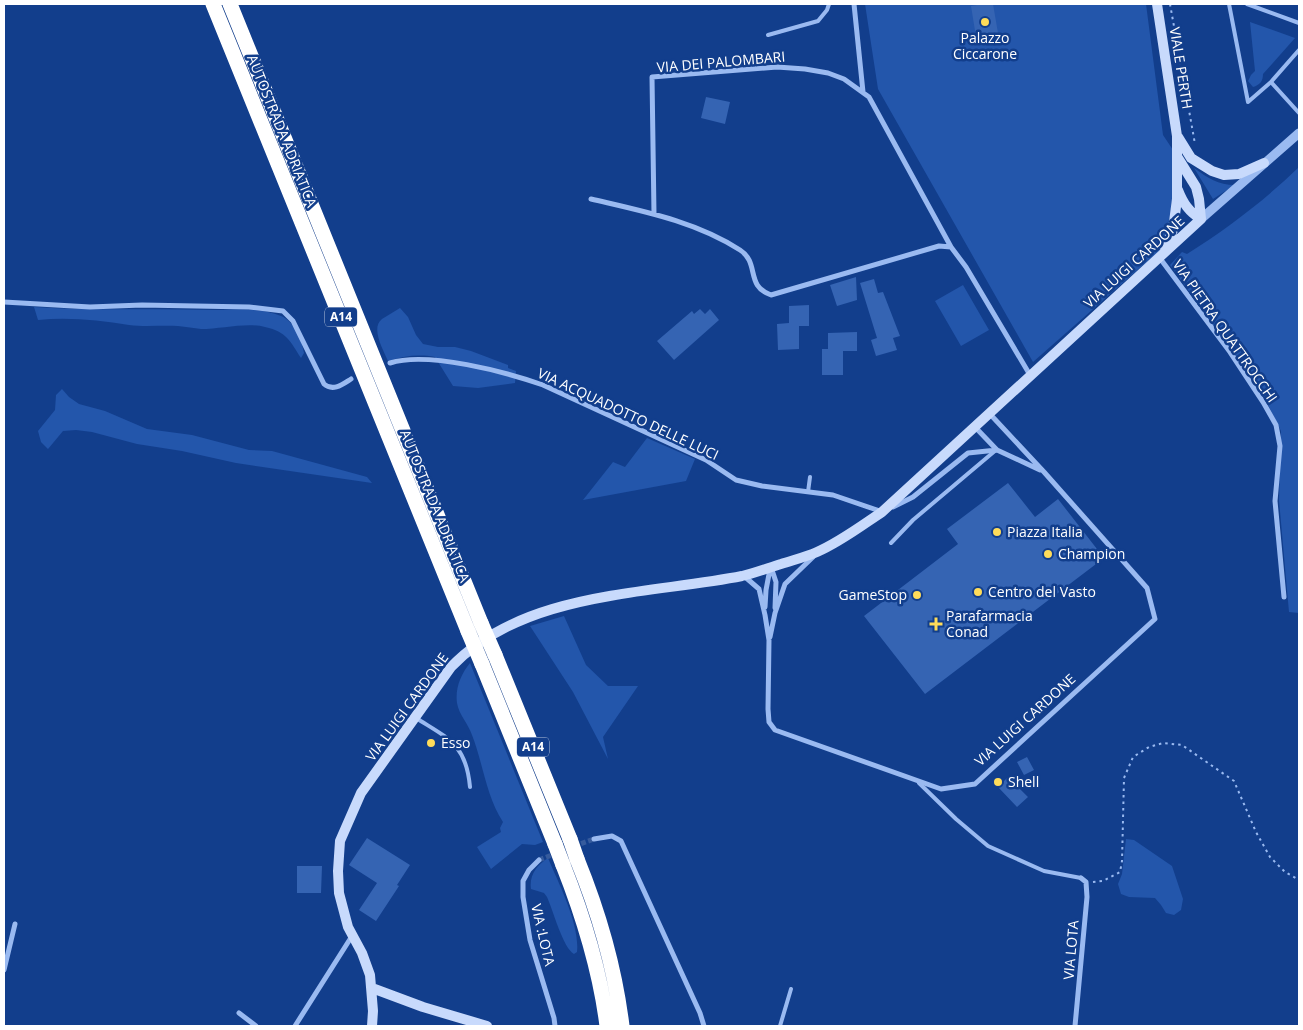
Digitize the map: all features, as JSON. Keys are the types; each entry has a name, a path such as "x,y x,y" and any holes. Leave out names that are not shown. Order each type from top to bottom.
{"highway":[{"name":"AUTOSTRADA ADRIATICA","path":"213,4 555,844 570,862 606,939 616,981 622,1026"},
{"name":"AUTOSTRADA ADRIATICA","path":"230,4 570,839 570,862 591,944 607,1026"}],"main road":[{"name":"VIALE PERTH","path":"1157,4 1177,136 1178,189 1173,230 1161,254"},
{"name":"VIALE PERTH","path":"1177,136 1191,158 1212,171 1224,175 1239,174 1264,163"},
{"path":"1177,156 1196,187 1201,219"},
{"name":"VIALE PERTH","path":"1178,189 1182,200 1192,214 1201,219"},
{"name":"VIA LUIGI CARDONE","path":"372,1026 370,975 344,915 339,893 340,841 361,793 451,667 465,653 515,622 587,601 631,592 743,576 817,552 847,535 882,512 1201,219"},
{"path":"372,988 423,1007 487,1026"}],"street":[{"path":"854,4 863,92"},
{"name":"VIA DEI PALOMBARI","path":"654,214 652,77 777,67 828,73 844,79 869,97 951,247 966,267 1031,375"},
{"name":"VIA LUIGI CARDONE","path":"1201,219 1299,133"},
{"path":"591,198 693,226 742,251 751,263 758,288 770,295 939,246 951,247"},
{"name":"VIA PIETRA QUATTROCCHI","path":"1161,254 1230,352 1276,425 1280,446 1275,501 1284,597"},
{"path":"4,302 90,307 142,305 249,307 283,312 293,321 327,387 341,386 351,379"},
{"name":"VIA ACQUADOTTO DELLE LUCI","path":"390,363 398,360 431,359 518,376 544,385 706,460 736,480 762,486 833,495 882,512"},
{"name":"VIA LUIGI CARDONE","path":"743,576 759,589 765,615 769,640 769,722 775,730 942,789 975,784 1155,619 1147,588 1044,472 988,413"},
{"name":"VIA LUIGI CARDONE","path":"974,426 985,440 997,450 1044,472"},
{"name":"VIA LUIGI CARDONE","path":"882,512 913,497 968,453 997,450"},
{"name":"VIA LUIGI CARDONE","path":"769,640 775,613 785,584 817,552"},
{"name":"VIA LUIGI CARDONE","path":"771,567 776,582 775,613"},
{"name":"VIA LUIGI CARDONE","path":"765,615 766,590 771,567"},
{"path":"594,839 612,836 621,841 700,1013 704,1026"},
{"name":"VIA :LOTA","path":"539,860 522,881 523,897 530,940 554,1018 554,1026"},
{"name":"VIA LOTA","path":"1075,1026 1087,897 1084,880"},
{"path":"4,970 15,924"},
{"path":"294,1026 352,936"},
{"path":"239,1014 256,1026"}],"lane":[{"path":"768,35 818,21 830,4"},
{"path":"1229,4 1248,102 1271,82 1299,50"},
{"path":"1247,4 1299,23"},
{"path":"1271,82 1299,113"},
{"path":"891,543 913,520 997,450"},
{"path":"808,492 810,477"},
{"path":"415,717 453,742 462,754 468,768 470,787"},
{"path":"918,781 956,820 988,846 1044,871 1084,880"},
{"path":"780,1026 791,990"}],"path":[{"path":"1170,4 1196,146 1191,158"},
{"path":"1084,880 1103,881 1120,872 1124,778 1133,758 1148,747 1163,743 1182,744 1234,781 1256,832 1270,857 1285,872 1299,880"}],"shaded area":[{"path":"865,4 1146,4 1163,135 1177,156 1167,244 1033,362 878,89"},
{"path":"1250,22 1295,38 1263,74 1261,82 1253,87 1248,81 1255,71"},
{"path":"1299,167 1299,613 1289,612 1279,500 1281,431 1262,393 1170,265 1182,252 1187,254 1246,213"},
{"path":"1194,168 1213,180 1223,184 1235,185 1213,199"},
{"path":"963,285 989,330 961,346 935,301"},
{"path":"34,307 265,311 286,318 290,322 299,337 304,353 301,358 291,342 283,335 272,329 258,326 242,325 201,329 178,326 135,326 84,320 38,320"},
{"path":"400,308 408,317 416,335 423,344 438,347 455,347 508,365 508,368 516,371 515,383 478,388 453,386 435,357 411,356 388,361 379,340 377,328 382,319"},
{"path":"62,389 79,404 105,411 147,429 192,435 249,450 272,451 367,477 372,483 236,463 76,430 63,431 48,449 41,442 38,431 55,410 56,395"},
{"path":"647,438 695,459 686,481 583,500 613,462 625,467"},
{"path":"564,616 586,665 608,686 638,686 603,737 608,759 573,692 530,626"},
{"path":"470,663 543,842 535,845 522,844 491,869 477,847 501,832 500,828 503,822 489,790 472,735 457,703 459,681"},
{"path":"1126,839 1134,840 1172,866 1183,899 1181,910 1174,915 1166,913 1155,898 1129,897 1121,894 1118,884 1122,874"},
{"path":"548,858 572,917 577,941 577,952 574,954 562,937 547,897 544,893 531,889 531,879 535,871"}],"building":[{"name":"Palazzo Ciccarone","path":"993,4 999,39 977,43 971,6"},
{"path":"706,97 730,102 725,124 701,118"},
{"path":"856,277 857,300 837,306 830,285"},
{"path":"874,279 878,293 883,292 900,336 893,338 897,350 876,356 871,340 877,338 860,283"},
{"path":"809,305 809,326 799,326 799,349 778,350 777,324 789,323 789,306"},
{"path":"700,309 705,314 710,309 719,320 674,360 657,341 692,311 694,314"},
{"path":"857,332 857,351 843,351 843,375 822,375 822,349 828,349 828,333"},
{"name":"Centro del Vasto","path":"1008,483 1035,517 1058,499 1104,558 925,694 864,616 958,544 947,529"},
{"path":"1027,757 1034,770 1024,775 1017,762"},
{"path":"1008,777 1028,797 1017,807 998,787"},
{"path":"367,838 410,865 376,921 359,910 377,883 349,865"},
{"path":"297,866 322,866 321,893 297,893"}],"tunnel":[{"path":"574,846 594,839"},
{"path":"539,860 557,853"}],"place":[{"name":"Palazzo Ciccarone","path":"985,22"},
{"name":"Piazza Italia","path":"997,532"},
{"name":"Champion","path":"1048,554"},
{"name":"Centro del Vasto","path":"978,592"},
{"name":"GameStop","path":"917,595"},
{"name":"Parafarmacia Conad","path":"936,624"},
{"name":"Esso","path":"431,743"},
{"name":"Shell","path":"998,782"}]}
